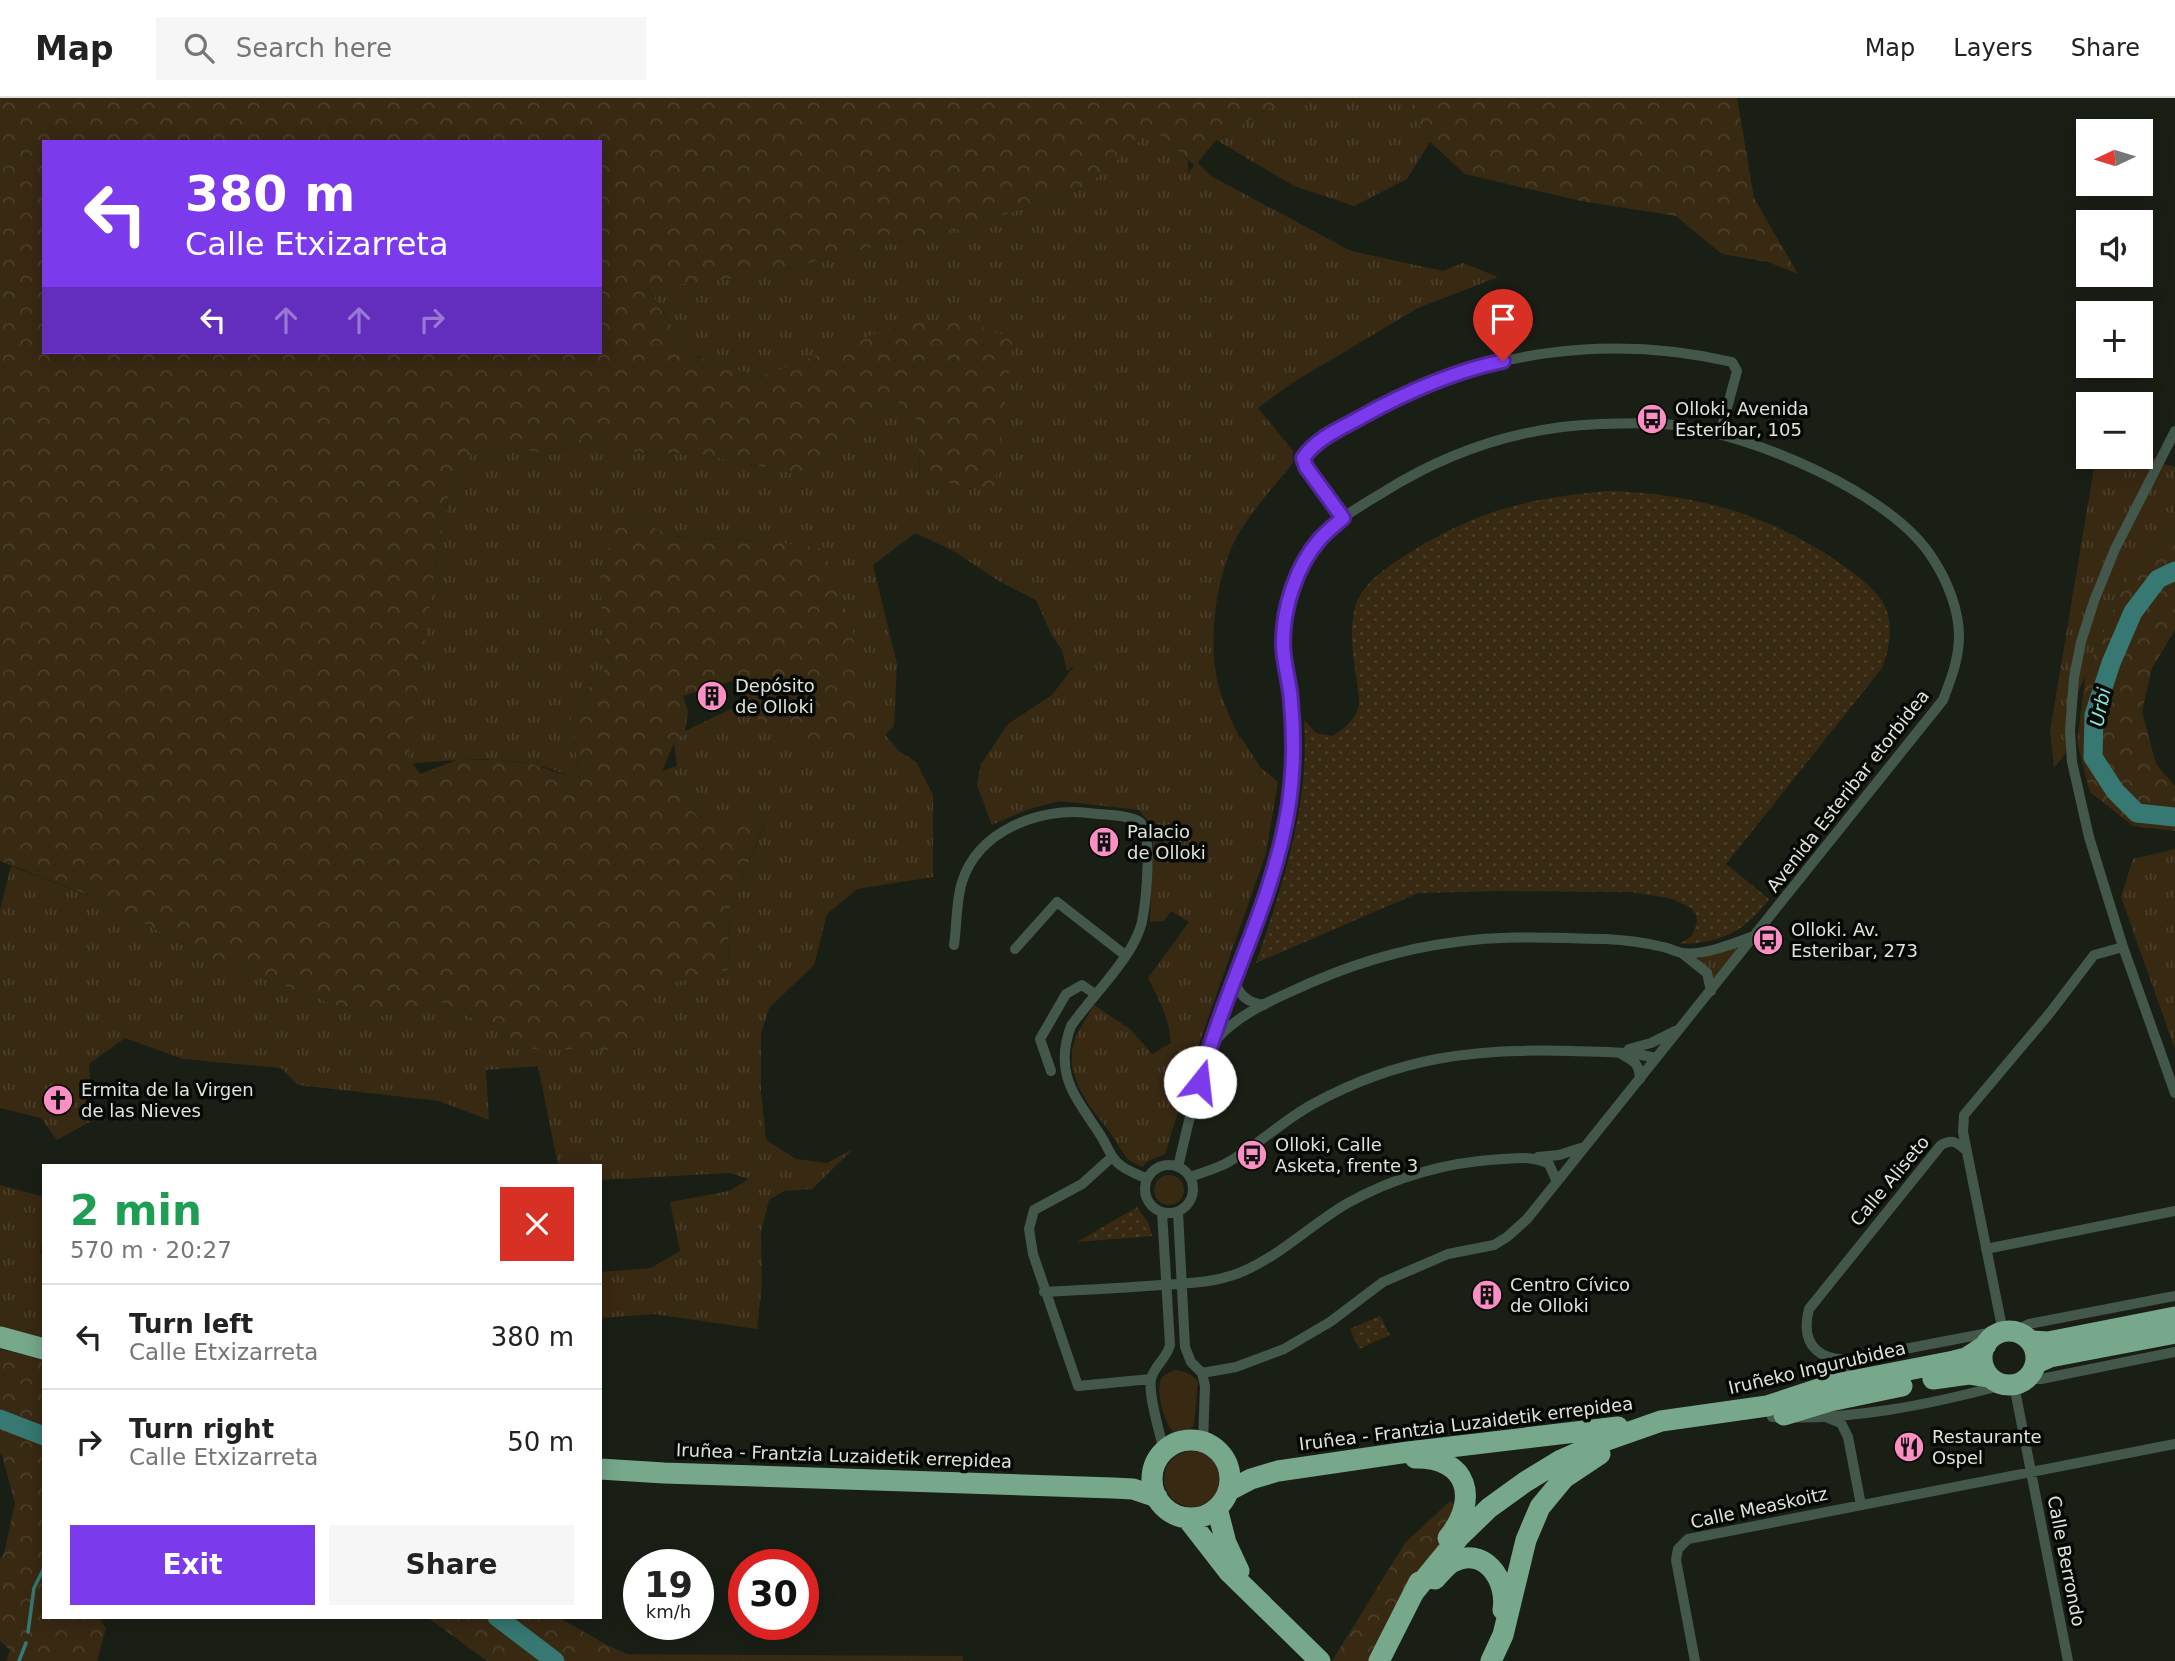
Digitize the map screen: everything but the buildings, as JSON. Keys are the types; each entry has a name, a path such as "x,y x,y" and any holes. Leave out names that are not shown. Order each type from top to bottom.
{"highway":[{"path":"2175,1317 2048,1342 2032,1341 2021,1334 1999,1336 1982,1356 1984,1368 2014,1378 2050,1356 2175,1333"},
{"name":"Iruñeko Ingurubidea","path":"1413,1592 1459,1537 1489,1508 1561,1460 1616,1437 1767,1406 1819,1389 1966,1358 1999,1336"},
{"path":"0,1337 42,1348"},
{"path":"2014,1378 2036,1354 2032,1341"},
{"name":"Iruñeko Ingurubidea","path":"1662,1426 1790,1414 1830,1401 1953,1375 2014,1378"},
{"path":"1491,1661 1503,1635 1526,1539 1540,1507 1564,1478 1585,1463 1611,1448 1662,1426"},
{"name":"Iruñea - Frantzia Luzaidetik errepidea","path":"1278,1471 1408,1452 1662,1426"},
{"path":"1250,1591 1226,1543 1223,1500 1230,1473 1227,1464 1222,1454 1213,1447 1203,1442 1182,1441 1164,1451 1157,1460 1153,1471 1153,1485 1157,1497 1170,1511 1187,1518 1229,1572 1320,1661"},
{"path":"1371,1459 1427,1458 1446,1465 1459,1475 1466,1489 1464,1511 1454,1531 1429,1561 1380,1660"},
{"path":"1227,1464 1278,1471"},
{"name":"Iruñea - Frantzia Luzaidetik errepidea","path":"602,1469 785,1478 1086,1487"},
{"path":"1086,1487 1153,1471"},
{"path":"1187,1518 1208,1514 1251,1479 1278,1471"},
{"path":"1086,1487 1133,1489 1157,1497"},
{"path":"1380,1660 1435,1579 1452,1563 1469,1559 1491,1567 1500,1581 1504,1596 1494,1641 1485,1661"}],"street":[{"path":"1343,518 1306,467 1303,458 1312,445 1391,401 1431,383 1481,366 1579,349 1668,350 1701,354 1732,362 1737,371 1735,384 1720,434"},
{"name":"Avenida Esteribar etorbidea","path":"1178,1167 1210,1048 1276,863 1289,803 1293,733 1283,646 1290,595 1303,565 1319,540 1343,518 1408,476 1487,443 1524,434 1595,424 1674,425 1720,434 1778,453 1822,473 1854,490 1892,517 1933,557 1953,600 1959,633 1956,667 1943,701 1527,1219 1507,1237 1493,1245 1448,1254 1383,1282 1330,1322 1284,1349 1236,1367 1202,1373"},
{"path":"2175,431 2115,549 2094,601 2081,642 2071,709 2071,754 2089,837 2123,947 2175,1093"},
{"path":"954,945 961,883 977,855 997,835 1018,822 1068,811 1132,818 1142,823 1146,831 1147,863 1143,919 1133,945 1071,1026 1063,1056 1067,1082 1074,1097 1102,1137 1112,1157 1122,1167 1147,1179"},
{"path":"1015,949 1057,902 1125,955"},
{"path":"1682,953 1716,950 1754,936"},
{"path":"1210,1048 1219,1036 1240,1019 1317,979 1368,960 1458,941 1606,939 1641,942 1682,953 1707,973 1711,991"},
{"path":"1999,1336 1962,1121 1966,1111 2049,1014 2094,955 2123,947"},
{"path":"1234,980 1243,997 1264,1005"},
{"path":"1051,1071 1040,1039 1066,994 1082,985 1095,994"},
{"path":"1615,1052 1651,1043 1679,1030"},
{"path":"1190,1177 1227,1163 1286,1121 1328,1096 1402,1066 1450,1055 1489,1051 1615,1052 1656,1058"},
{"path":"1615,1052 1634,1061 1640,1068 1640,1079"},
{"name":"Calle Aliseto","path":"1858,1358 1842,1361 1818,1352 1808,1334 1806,1321 1810,1309 1941,1145 1949,1141 1956,1142 1967,1151"},
{"path":"1044,1292 1205,1283 1239,1273 1269,1258 1345,1205 1388,1184 1440,1166 1480,1160 1559,1155 1586,1146"},
{"path":"1112,1157 1082,1184 1034,1210 1030,1229 1033,1254 1078,1386 1151,1379"},
{"path":"1535,1158 1549,1164 1556,1182"},
{"path":"1171,1165 1190,1177 1193,1185 1190,1201 1178,1212 1154,1209 1146,1195 1147,1179 1157,1169 1171,1165"},
{"path":"1986,1249 2175,1211"},
{"path":"1162,1212 1170,1345 1163,1362 1151,1379 1164,1451"},
{"path":"1178,1212 1185,1347 1191,1362 1202,1373 1205,1386 1203,1442"},
{"path":"1819,1389 1858,1358 1988,1334 1999,1336 2029,1324 2175,1296"},
{"path":"1772,1417 1827,1418 1884,1410 1974,1393 2014,1378 2041,1379 2175,1352"},
{"path":"1163,1362 1179,1358 1191,1362"},
{"name":"Calle Berrondo","path":"2014,1378 2068,1661"},
{"path":"1827,1418 1840,1423 1848,1437 1861,1505"},
{"name":"Calle Measkoitz","path":"1695,1661 1676,1560 1681,1545 1695,1537 2175,1444"}],"green space":[{"path":"0,98 1287,98 1216,140 1195,166 1154,129 1084,188 964,228 877,246 758,276 647,288 690,354 759,377 901,324 962,318 1013,339 994,490 920,479 918,421 895,399 866,416 804,475 699,454 620,452 583,438 555,454 512,449 473,450 449,494 435,569 408,757 420,774 457,760 499,760 532,764 580,780 571,719 592,683 611,663 602,628 600,573 621,513 672,536 778,542 824,549 842,602 852,622 862,741 825,750 761,723 740,697 735,680 683,696 688,712 685,731 674,743 662,771 697,816 765,822 728,913 729,970 656,986 633,1050 533,1049 438,1001 372,1018 214,960 98,899 0,861"},
{"path":"1287,98 1416,98 1410,110 1430,142 1407,179 1354,206 1294,186 1216,140"},
{"path":"1416,98 1737,98 1754,198 1798,274 1768,262 1722,254 1676,216 1581,201 1465,174 1430,142 1410,110"},
{"path":"1154,128 1188,160 1188,173 1197,162 1211,176 1351,251 1443,271 1463,263 1498,277 1418,308 1292,383 1258,408 1293,451 1293,463 1250,516 1230,551 1216,603 1214,660 1221,694 1240,739 1241,737 1260,767 1278,782 1266,853 1197,1050 1165,1154 1148,1161 1142,1167 1127,1159 1090,1107 1079,1088 1072,1067 1076,1036 1094,1005 1130,1029 1152,1054 1171,1043 1163,1010 1148,978 1189,922 1171,911 1164,921 1150,922 1153,838 1159,834 1139,810 1060,801 1029,809 992,825 977,785 981,764 1008,724 1052,695 1075,665 1067,671 1062,650 1051,634 1036,600 997,580 952,550 915,533 873,565 897,664 894,726 885,735 899,751 916,762 933,795 933,877 857,889 827,914 814,965 769,1008 761,1034 761,1093 766,1140 796,1159 827,1163 853,1149 812,1189 784,1191 769,1200 761,1232 762,1286 757,1329 654,1314 602,1318 602,1272 651,1268 680,1251 670,1202 729,1191 749,1179 729,1173 602,1180 602,1164 558,1164 538,1066 486,1070 489,1120 439,1101 298,1085 281,1068 183,1059 125,1038 89,1064 93,1120 57,1140 41,1118 0,1108 0,910 11,866 98,899 214,960 372,1018 438,1001 533,1049 655,986 729,970 728,913 765,823 697,816 662,771 677,766 674,743 685,731 748,701 856,673 852,622 842,602 778,542 672,536 621,513 602,628 611,663 592,683 571,719 580,781 548,768 509,761 406,764 449,494 473,450 512,449 555,454 583,438 620,452 699,454 804,475 866,416 895,399 918,421 920,479 1013,340 799,363 759,377 690,354 647,287 758,276 877,246 964,228 1084,188"},
{"path":"2153,458 2160,463 2175,467 2175,531 2133,566 2071,709 2071,746 2054,768 2050,731 2094,469 2153,469"},
{"path":"1608,491 1669,496 1729,509 1757,519 1812,545 1838,562 1873,590 1886,609 1890,634 1882,668 1726,864 1769,899 1750,920 1730,934 1707,941 1679,944 1692,936 1697,922 1691,908 1673,899 1632,892 1418,893 1256,963 1285,874 1299,813 1305,751 1304,720 1316,733 1333,736 1351,721 1358,709 1352,625 1355,608 1363,591 1383,571 1406,555 1455,527 1479,517 1527,503"},
{"path":"2175,531 2175,630 2152,668 2142,712 2156,764 2175,786 2175,831 2133,826 2090,792 2077,742 2086,672 2133,566"},
{"path":"2175,849 2175,1049 2121,897 2133,859"},
{"path":"1739,947 1716,978 1713,978 1698,959 1711,954"},
{"path":"1169,1175 1180,1179 1184,1190 1180,1201 1169,1205 1158,1201 1154,1190 1158,1179"},
{"path":"0,1185 42,1196 42,1340 0,1332"},
{"path":"1137,1207 1149,1224 1152,1236 1077,1242"},
{"path":"1380,1316 1390,1335 1359,1349 1350,1329"},
{"path":"0,1349 42,1360 42,1619 99,1619 106,1628 97,1661 6,1661 10,1650 0,1641 0,1559 4,1553 15,1503 0,1453"},
{"path":"1175,1370 1188,1373 1198,1382 1194,1426 1174,1432 1164,1415 1159,1384 1162,1377"},
{"path":"1186,1451 1198,1451 1212,1459 1220,1473 1218,1490 1212,1499 1198,1507 1186,1507 1169,1495 1164,1485 1164,1473 1176,1456"},
{"path":"1450,1501 1464,1511 1379,1661 1332,1661 1405,1543"},
{"path":"430,1619 562,1619 607,1645 643,1661 487,1661"},
{"path":"592,1654 962,1656 963,1661 608,1661"}],"waterway":[{"name":"Urbi","path":"2175,571 2158,579 2133,612 2111,663 2094,715 2093,757 2115,791 2137,813 2175,817"},
{"path":"0,1419 42,1435"},
{"path":"28,1632 34,1588 42,1572"},
{"path":"500,1619 555,1661"},
{"path":"19,1661 26,1643"}],"place":[{"name":"Olloki, Avenida Esteríbar, 105","path":"1652,419"},
{"name":"Depósito de Olloki","path":"712,696"},
{"name":"Palacio de Olloki","path":"1104,842"},
{"name":"Olloki. Av. Esteribar, 273","path":"1768,940"},
{"name":"Ermita de la Virgen de las Nieves","path":"58,1100"},
{"name":"Olloki, Calle Asketa, frente 3","path":"1252,1155"},
{"name":"Centro Cívico de Olloki","path":"1487,1295"},
{"name":"Restaurante Ospel","path":"1909,1447"}],"route":[{"path":"1200,1082 1276,863 1289,803 1293,733 1283,646 1290,595 1303,565 1319,540 1343,518 1306,467 1303,458 1312,445 1391,401 1452,375 1503,361"}]}
